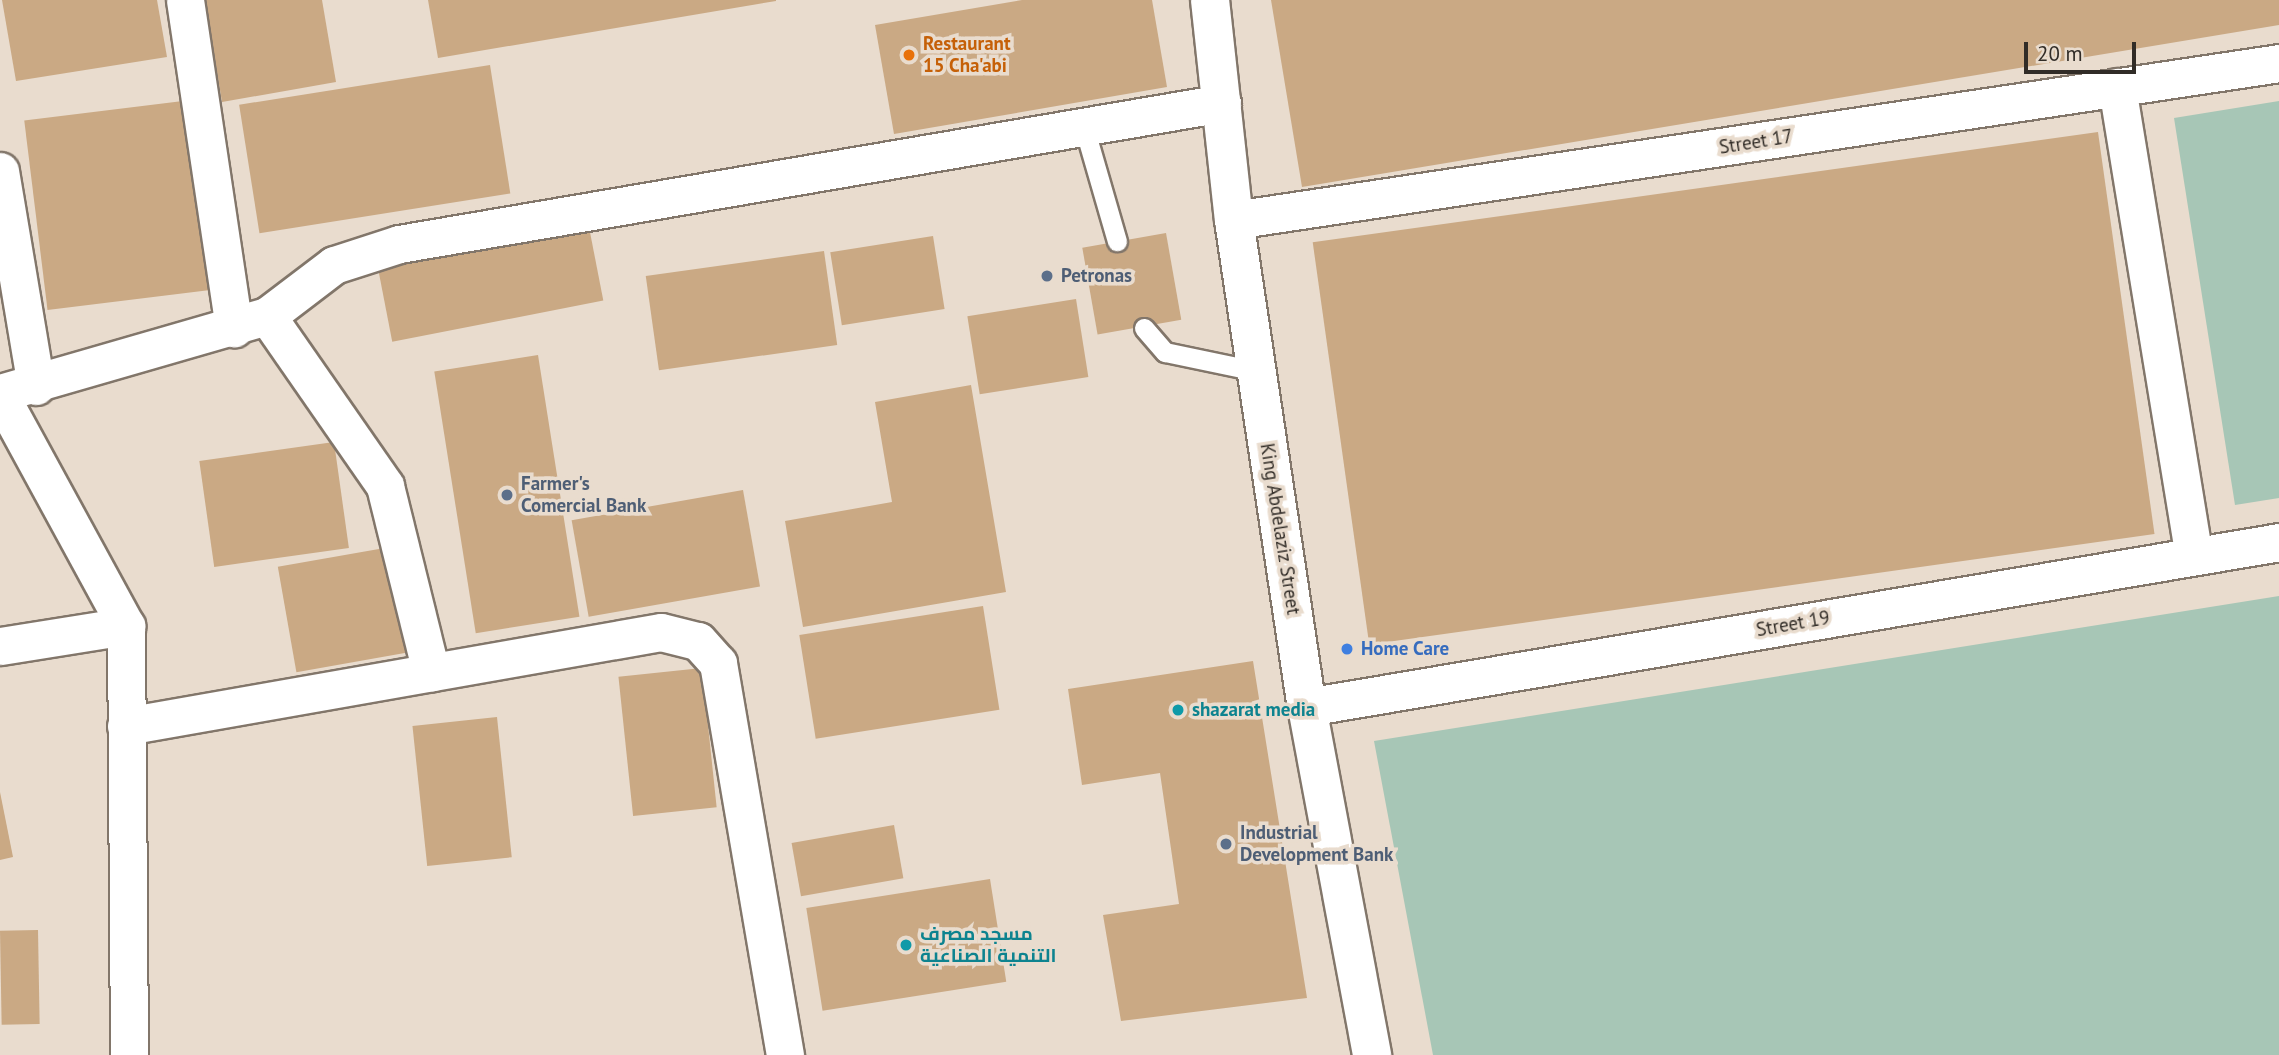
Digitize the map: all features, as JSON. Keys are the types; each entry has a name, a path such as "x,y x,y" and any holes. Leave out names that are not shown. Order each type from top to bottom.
{"street":[{"path":"185,0 250,322 385,486 431,672"},
{"name":"King Abdelaziz Street","path":"1210,0 1234,220 1307,707 1371,1055"},
{"name":"Street 17","path":"1234,220 2279,63"},
{"path":"2117,87 2194,556"},
{"path":"129,1055 126,626 0,394 36,386 250,322 334,265 399,244 1222,103"},
{"path":"0,171 36,386"},
{"name":"Street 19","path":"1307,707 2279,542"},
{"path":"0,646 126,626"},
{"path":"127,726 662,632 698,641 718,663 785,1055"}],"lane":[{"path":"1084,127 1117,241"},
{"path":"1144,328 1165,352 1256,371"}],"green space":[{"path":"2279,101 2279,498 2235,505 2174,118"},
{"path":"2279,596 2279,1055 1433,1055 1374,741"}],"building":[{"path":"2,0 157,0 167,57 16,81"},
{"path":"205,0 322,0 336,82 222,102"},
{"path":"428,0 776,0 776,1 438,58"},
{"path":"1022,0 1152,0 1167,87 894,134 875,25"},
{"path":"1271,0 2279,0 2279,25 1302,187"},
{"path":"490,65 510,193 259,233 239,105"},
{"path":"191,100 214,290 48,310 24,120"},
{"path":"2098,132 2155,534 1369,644 1313,242"},
{"path":"589,227 603,301 392,342 378,268"},
{"path":"1166,233 1181,320 1098,334 1082,248"},
{"path":"933,236 945,309 842,325 830,252"},
{"path":"824,251 837,345 659,370 646,276"},
{"path":"1076,299 1088,377 980,394 967,316"},
{"name":"Farmer's Comercial Bank","path":"538,355 579,617 476,633 434,371"},
{"path":"971,385 1006,592 803,627 785,521 892,502 875,402"},
{"path":"334,442 349,548 214,567 199,461"},
{"path":"743,490 760,587 589,617 572,520"},
{"path":"396,546 415,651 296,672 278,567"},
{"path":"983,606 999,710 816,739 799,635"},
{"name":"Industrial Development Bank","path":"1253,661 1307,998 1121,1021 1103,915 1179,904 1160,773 1082,785 1068,689"},
{"path":"702,668 717,807 633,816 618,677"},
{"path":"497,717 512,857 427,866 412,726"},
{"path":"0,792 13,857 0,860"},
{"path":"894,825 903,878 801,896 792,843"},
{"name":"مسجد مصرف التنمية الصناعية","path":"990,879 1006,982 823,1011 806,908"},
{"path":"38,930 40,1024 2,1025 0,931"}],"place":[{"name":"Restaurant 15 Cha'abi","path":"909,55"},
{"name":"Petronas","path":"1047,276"},
{"name":"Farmer's Comercial Bank","path":"507,495"},
{"name":"Home Care","path":"1347,649"},
{"name":"shazarat media","path":"1178,710"},
{"name":"Industrial Development Bank","path":"1226,844"},
{"name":"مسجد مصرف التنمية الصناعية","path":"906,945"}]}
